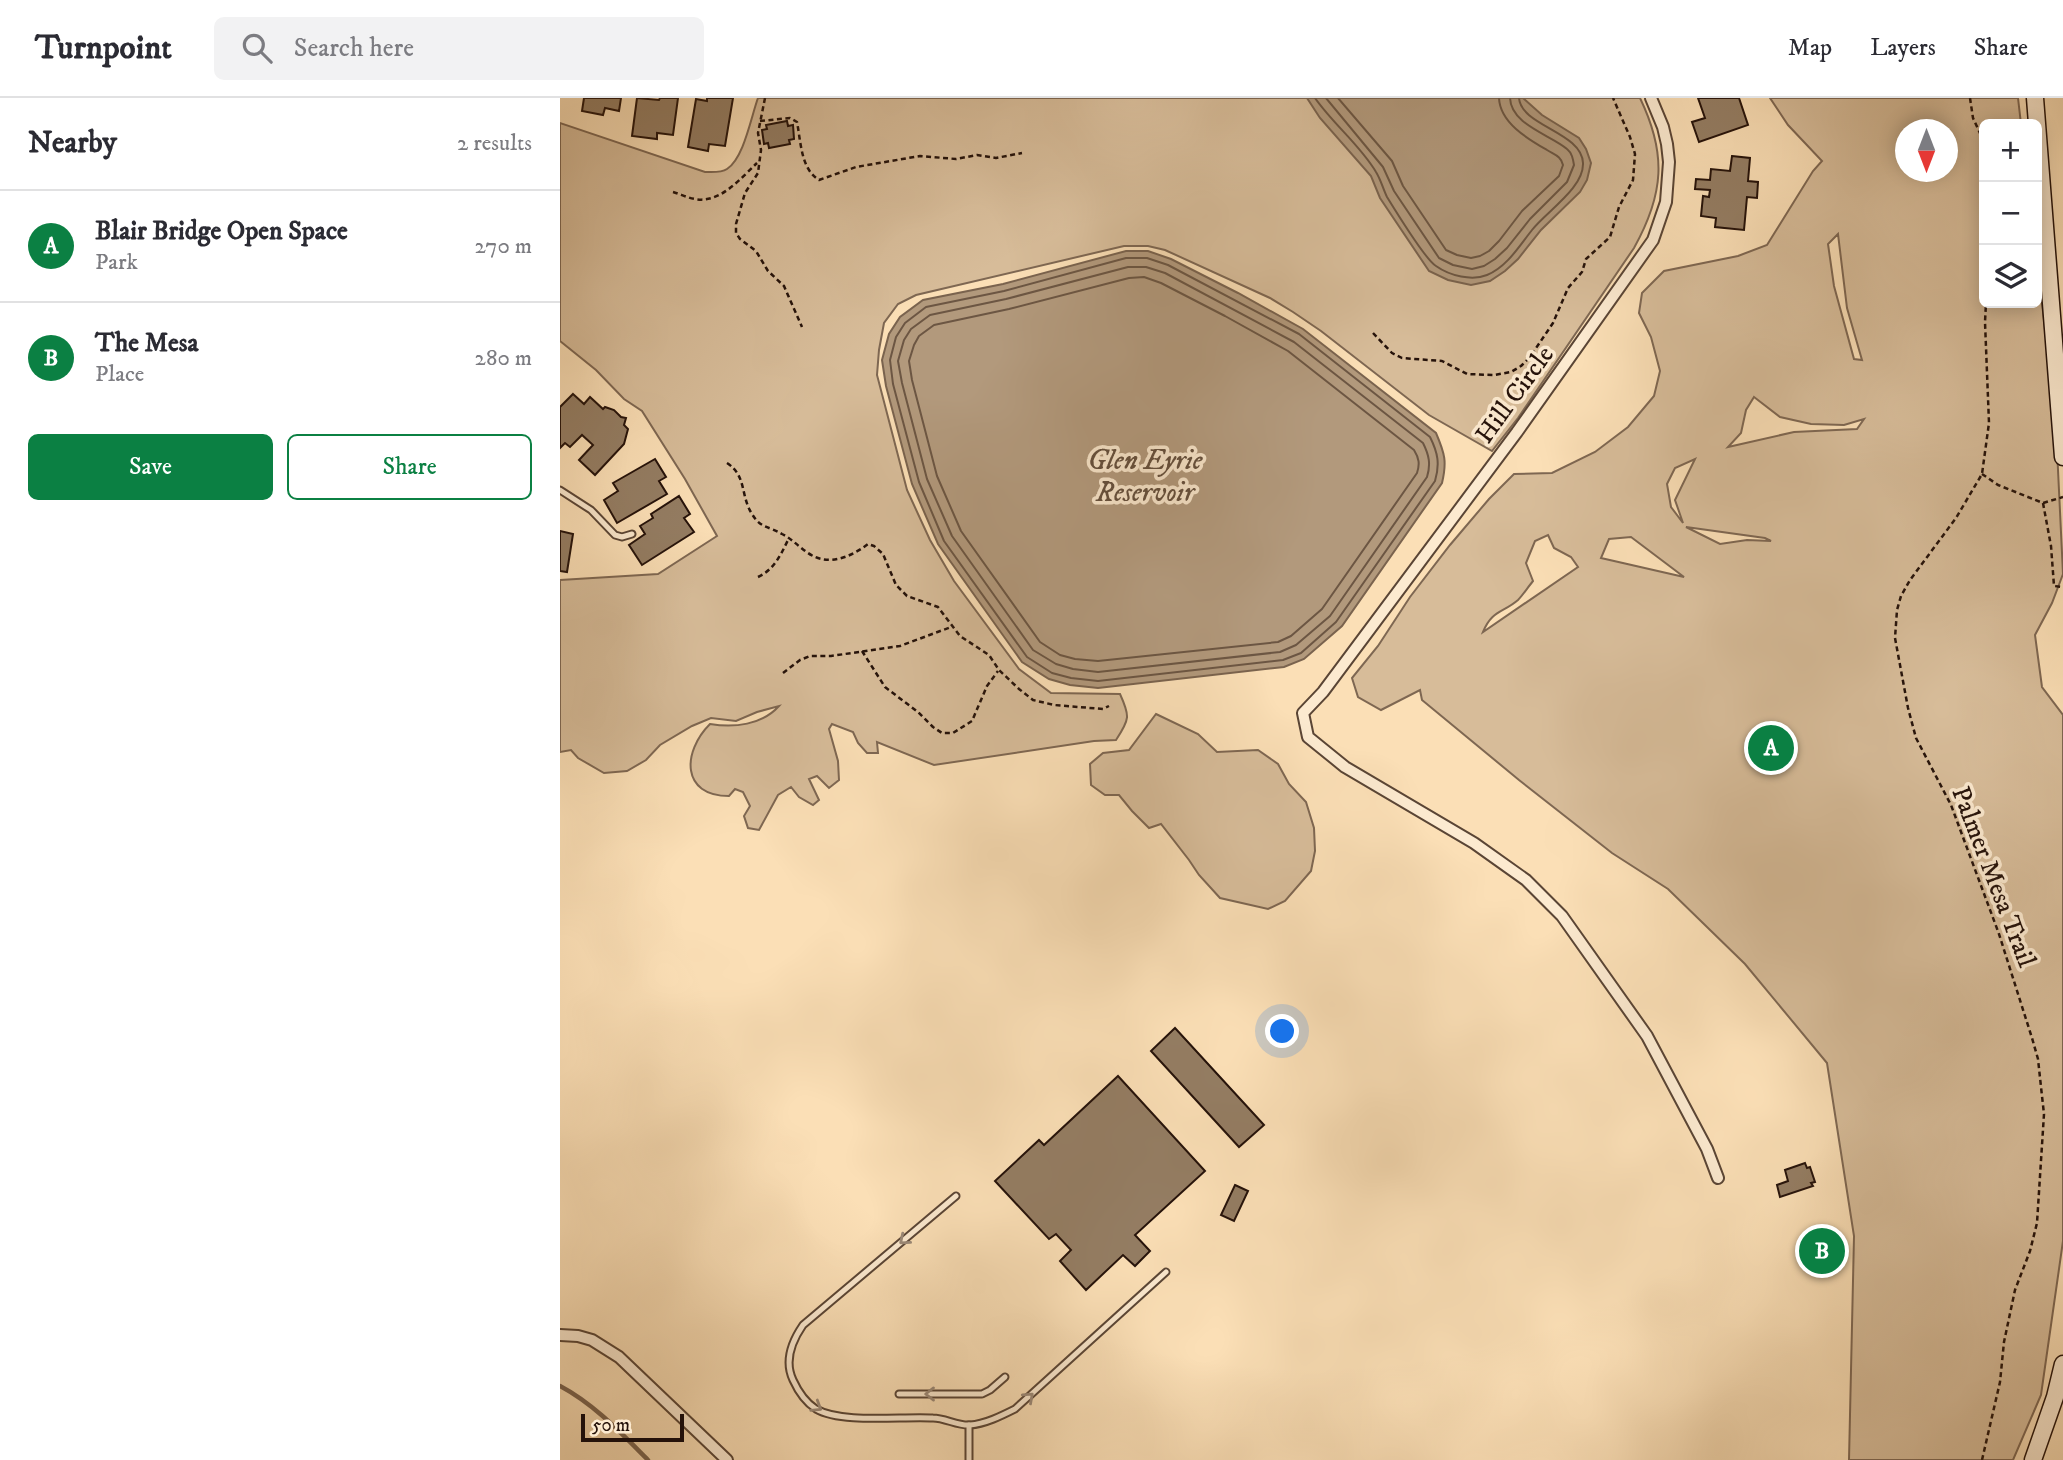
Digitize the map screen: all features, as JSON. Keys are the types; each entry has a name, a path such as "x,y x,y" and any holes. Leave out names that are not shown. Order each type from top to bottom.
{"main road":[{"path":"2035,98 2063,457"},
{"path":"2034,1460 2063,1364"}],"street":[{"name":"Hill Circle","path":"1651,98 1663,127 1669,162 1666,202 1653,240 1517,432 1323,692 1303,713 1308,737 1345,767 1474,843 1526,880 1562,916 1647,1036 1707,1149 1718,1178"},
{"path":"560,1335 592,1340 619,1357 727,1460"}],"lane":[{"path":"560,491 591,510 615,535 622,537 632,534"},
{"path":"956,1196 803,1325 793,1340 789,1359 791,1376 800,1394 815,1408 844,1417 937,1418 969,1426 997,1418 1015,1409 1166,1272"},
{"path":"899,1394 982,1394 1005,1377"},
{"path":"969,1426 969,1460"}],"path":[{"path":"765,98 758,133 761,150 758,173 745,192 736,233 756,251 768,271 784,286 802,327"},
{"path":"1373,333 1392,353 1402,358 1442,361 1467,374 1493,375 1511,372 1521,366 1553,323 1568,288 1581,272 1586,259 1610,237 1616,216 1633,180 1635,154 1613,98"},
{"path":"1970,98 1973,118 1979,131"},
{"path":"760,121 790,118 797,122 806,167 811,175 820,180 856,167 920,156 956,159 977,155 996,158 1022,153"},
{"path":"673,192 696,200 706,200 722,194 758,162"},
{"path":"1986,308 1989,423 1982,474 1998,485 2043,503 2063,497"},
{"path":"727,463 741,476 743,492 751,513 761,526 779,532 808,554 821,559 837,559 853,555 868,544 874,546 883,554 896,585 907,596 938,607 960,636 989,655 999,670 1034,700 1054,705 1103,709 1110,706"},
{"name":"Palmer Mesa Trail","path":"1982,474 1956,518 1901,596 1895,638 1916,738 1951,805 1999,934 2032,1038 2041,1087 2043,1114 2037,1223 2015,1290 2004,1342 2000,1382 1982,1460"},
{"path":"2043,503 2054,586 2063,587"},
{"path":"758,577 767,573 774,565 789,538"},
{"path":"783,673 810,656 831,656 900,646 951,627"},
{"path":"862,651 885,687 942,733 953,733 972,721 987,686 999,670"}],"shaded area":[{"path":"758,98 1640,98 1655,137 1658,174 1651,210 1634,248 1518,418 1492,451 1429,415 1293,312 1270,298 1165,250 1148,246 1124,246 916,295 898,304 884,323 877,375 907,490 930,540 954,581 1019,669 1051,693 1120,694 1126,708 1126,722 1116,740 934,765 877,742 878,753 867,753 853,732 832,724 829,729 838,761 839,780 829,788 817,776 809,779 819,800 813,805 799,797 791,787 778,795 759,830 748,828 744,816 750,806 743,792 735,789 729,796 702,789 695,781 691,759 694,747 710,724 747,724 764,717 779,706 736,721 711,718 692,726 660,745 646,760 627,771 604,773 578,758 571,750 560,752 560,580 658,574 717,536 642,411 624,399 596,370 560,341 560,123 705,172 720,172 733,164 738,156"},
{"path":"1770,98 2018,98 2020,119 1979,119 1979,308 2042,308 2042,303 2056,428 2063,574 2052,603 2035,635 2042,687 2063,715 2063,1241 2041,1395 2013,1460 1849,1460 1854,1236 1827,1063 1745,964 1668,889 1612,853 1519,780 1422,700 1420,690 1381,710 1358,697 1352,678 1450,545 1514,474 1552,473 1595,452 1628,427 1654,396 1660,371 1651,337 1639,313 1642,293 1664,271 1738,256 1767,245 1822,161 1788,125","holes":["1838,234 1847,308 1862,360 1854,359 1834,286 1828,244","1754,397 1780,417 1811,424 1844,425 1864,419 1857,429 1794,432 1728,447 1741,433 1746,410","1695,459 1675,500 1683,523 1671,507 1667,484 1675,468","1686,527 1771,541 1747,540 1720,544","1548,535 1554,548 1571,557 1578,567 1483,632 1490,620 1518,600 1533,581 1526,563 1535,541","1631,537 1684,577 1601,558 1609,539"]},
{"path":"1156,714 1198,734 1217,752 1258,750 1278,764 1289,784 1306,802 1314,828 1315,851 1311,871 1285,901 1268,909 1220,898 1161,824 1149,828 1119,795 1105,795 1091,785 1090,764 1103,753 1129,750"}],"water":[{"path":"1307,98 1523,98 1542,115 1579,138 1591,163 1587,180 1580,192 1541,230 1505,271 1490,281 1471,285 1448,280 1429,271 1380,198 1371,176 1320,118"},
{"name":"Glen Eyrie Reservoir","path":"1126,251 1148,251 1171,259 1303,329 1436,433 1444,458 1442,483 1342,626 1304,659 1284,667 1098,688 1070,685 1049,679 1022,662 938,544 912,484 886,386 882,360 889,334 900,317 923,300 1003,284"}],"building":[{"path":"584,98 621,98 619,111 605,108 603,115 582,111"},
{"path":"637,98 678,98 673,135 657,133 657,139 632,136"},
{"path":"707,98 733,98 725,146 709,144 708,151 688,147 696,99 707,101"},
{"path":"1698,98 1739,98 1748,125 1699,142 1692,122 1705,118"},
{"path":"787,121 788,126 793,125 794,139 789,140 790,144 769,148 768,143 764,144 762,130 767,129 766,125"},
{"path":"1732,156 1750,158 1748,181 1758,182 1757,198 1747,197 1744,230 1715,227 1716,218 1701,216 1703,196 1709,197 1710,190 1695,189 1696,179 1710,180 1711,169 1730,171"},
{"path":"573,394 584,404 590,397 603,409 605,407 614,410 626,418 624,425 628,429 624,444 595,475 579,460 593,445 582,435 570,447 565,443 560,448 560,407"},
{"path":"655,459 666,477 659,481 667,494 617,523 604,500 618,491 613,483"},
{"path":"679,496 690,514 684,518 694,532 642,565 629,545 645,534 640,526 653,518 651,514"},
{"path":"560,531 573,534 567,572 560,571"},
{"path":"1175,1028 1264,1125 1239,1147 1151,1051"},
{"path":"1118,1076 1205,1171 1135,1235 1150,1251 1135,1266 1123,1255 1086,1290 1060,1261 1071,1250 1056,1234 1049,1239 995,1181 1039,1140 1044,1145"},
{"path":"1805,1163 1807,1168 1810,1167 1815,1182 1811,1183 1813,1186 1780,1197 1777,1185 1788,1181 1785,1170"},
{"path":"1235,1185 1248,1191 1234,1221 1221,1215"}],"waterway":[{"path":"560,1386 596,1410 648,1460"}],"place":[{"name":"Blair Bridge Open Space","path":"1771,748"},
{"name":"The Mesa","path":"1822,1251"}]}
